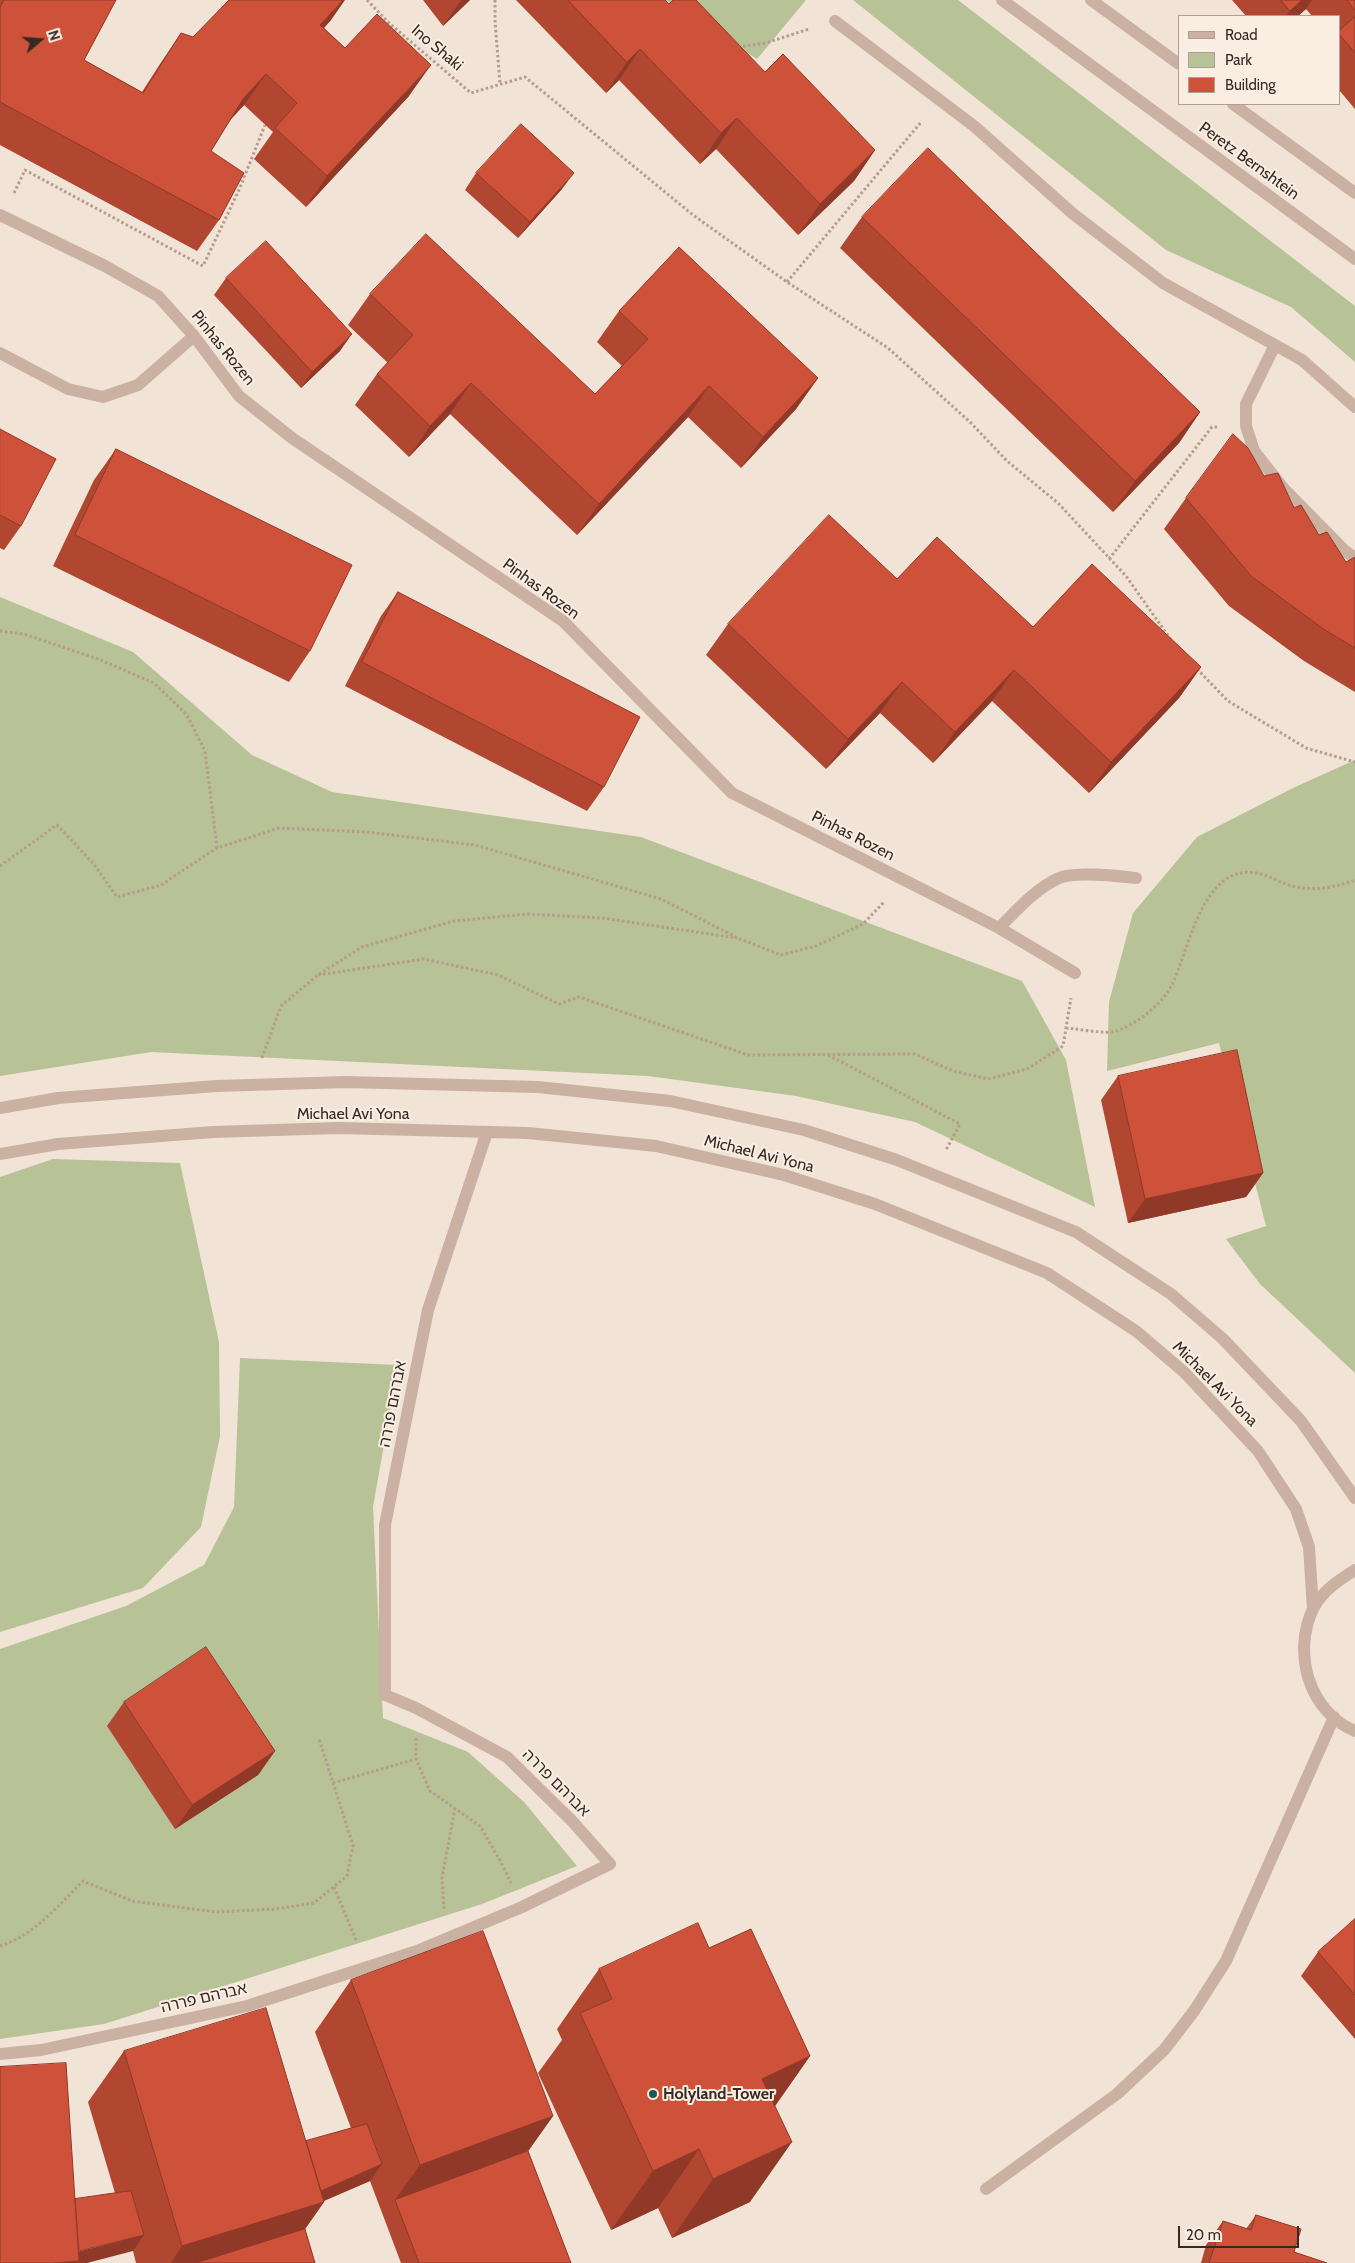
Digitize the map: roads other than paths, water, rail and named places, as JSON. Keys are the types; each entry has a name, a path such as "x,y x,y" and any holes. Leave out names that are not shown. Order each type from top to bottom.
{"street":[{"name":"Peretz Bernshtein","path":"1002,0 1355,258"},
{"path":"1091,0 1178,63"},
{"path":"835,21 974,126 1072,214 1163,283 1302,360 1355,407"},
{"path":"1233,105 1355,194"},
{"name":"Pinhas Rozen","path":"0,215 106,266 158,296 194,336 239,396 292,438 563,621 732,793 999,928 1075,973"},
{"path":"0,353 68,389 102,397 138,385 194,336"},
{"path":"1275,345 1246,404 1246,426 1254,451 1284,489 1344,550 1355,558"},
{"path":"999,928 1032,896 1060,877 1098,875 1136,878"},
{"name":"Michael Avi Yona","path":"0,1108 58,1098 254,1085 346,1082 538,1087 670,1100 804,1130 897,1160 1076,1232 1171,1294 1223,1338 1300,1421 1355,1498"},
{"name":"Michael Avi Yona","path":"0,1154 58,1144 213,1132 339,1128 528,1133 656,1146 784,1175 875,1204 1047,1273 1136,1331 1184,1372 1258,1451 1296,1509 1309,1547 1313,1609"},
{"name":"אברהם פררה","path":"0,2054 41,2050 247,2006 367,1967 445,1939 522,1907 610,1864 573,1822 508,1757 416,1708 385,1695 385,1525 428,1310 487,1132"},
{"path":"1355,1570 1333,1584 1313,1609 1304,1639 1306,1673 1318,1701 1340,1724 1355,1731"},
{"path":"986,2189 1118,2094 1164,2050 1194,2011 1226,1961 1334,1717"}],"place":[{"name":"Holyland-Tower","path":"653,2094"}]}
